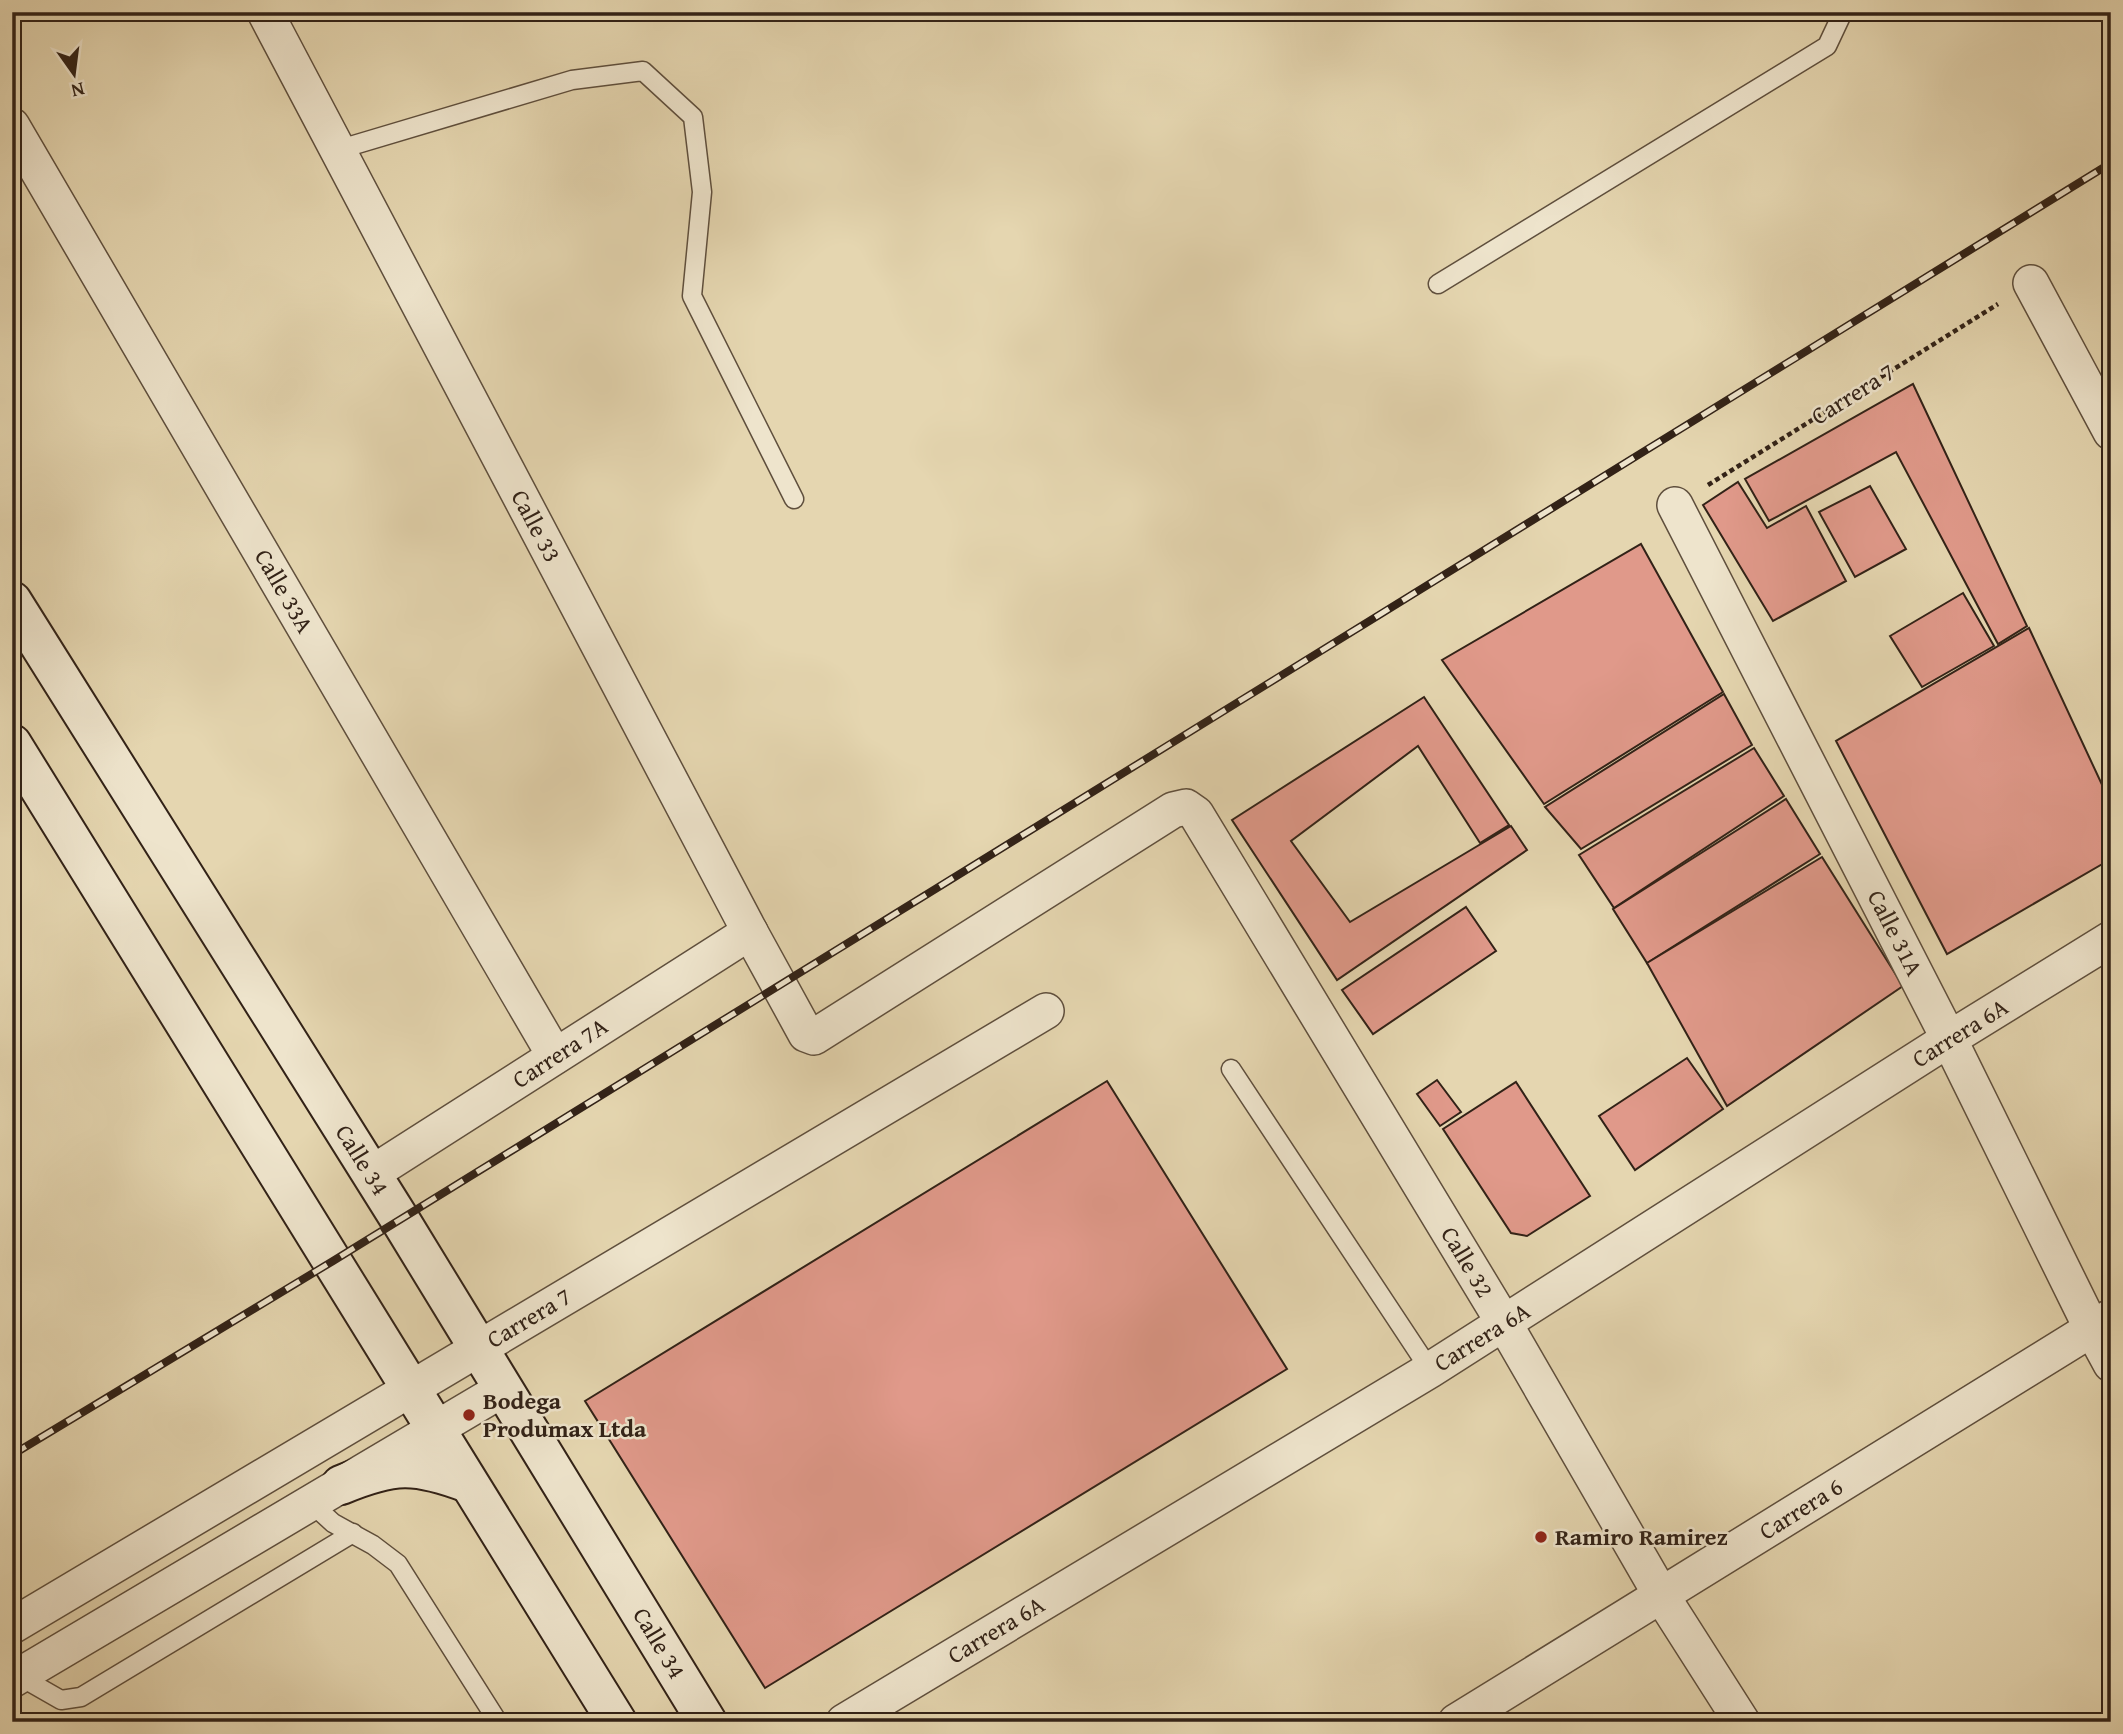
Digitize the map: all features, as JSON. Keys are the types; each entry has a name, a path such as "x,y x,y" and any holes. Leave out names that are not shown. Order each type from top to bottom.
{"main road":[{"name":"Calle 34","path":"12,601 371,1174 707,1722"},
{"path":"12,744 617,1722"},
{"path":"326,1494 371,1473 402,1468 434,1470 468,1483"}],"street":[{"name":"Calle 33","path":"265,12 750,932 810,1037"},
{"name":"Calle 33A","path":"12,126 555,1056"},
{"path":"2031,283 2111,432"},
{"name":"Calle 31A","path":"1675,505 1949,1039 2101,1323 2111,1364"},
{"name":"Calle 32","path":"810,1037 814,1037 1173,810 1186,807 1196,814 1504,1323 1661,1595 1742,1722"},
{"name":"Carrera 7A","path":"371,1174 750,932"},
{"name":"Carrera 6A","path":"844,1722 1430,1370 1949,1039 2111,939"},
{"name":"Carrera 7","path":"12,1626 1046,1011"},
{"name":"Carrera 6","path":"1456,1722 2101,1323"},
{"name":"Carrera 7","path":"16,1678 503,1389"}],"lane":[{"path":"1438,284 1827,46 1843,12"},
{"path":"337,150 572,80 643,71 693,117 702,192 692,296 794,499"},
{"path":"1231,1069 1430,1370"},
{"path":"326,1494 333,1523 353,1533 398,1564 498,1722"},
{"path":"16,1678 61,1700 81,1697 353,1533"}],"path":[{"name":"Carrera 7","path":"1675,505 2031,283"}],"building":[{"path":"1913,384 2027,626 1998,644 1896,452 1769,521 1745,479"},
{"path":"1738,482 1767,528 1806,506 1846,581 1773,621 1703,505"},
{"path":"1870,486 1906,549 1855,577 1819,512"},
{"path":"1641,544 1723,692 1544,804 1442,660"},
{"path":"1963,593 1994,646 1922,687 1890,636"},
{"path":"2029,628 2111,804 2111,859 1947,954 1836,741"},
{"path":"1724,694 1752,745 1581,849 1545,807"},
{"path":"1424,697 1509,825 1480,843 1418,746 1291,841 1350,922 1511,826 1527,850 1337,980 1232,820"},
{"path":"1754,748 1784,796 1614,908 1579,855"},
{"path":"1786,799 1820,854 1647,963 1613,909"},
{"path":"1822,857 1903,986 1727,1106 1647,963"},
{"path":"1466,907 1496,951 1373,1034 1342,990"},
{"path":"1687,1058 1723,1109 1635,1170 1599,1116"},
{"path":"1437,1080 1461,1112 1440,1126 1417,1094"},
{"path":"1107,1081 1287,1369 765,1688 585,1401"},
{"path":"1516,1082 1590,1196 1527,1236 1511,1233 1443,1129"}],"railway":[{"path":"12,1455 333,1261 2111,163"}],"place":[{"name":"Bodega Produmax Ltda","path":"469,1415"},
{"name":"Ramiro Ramirez","path":"1541,1537"}]}
